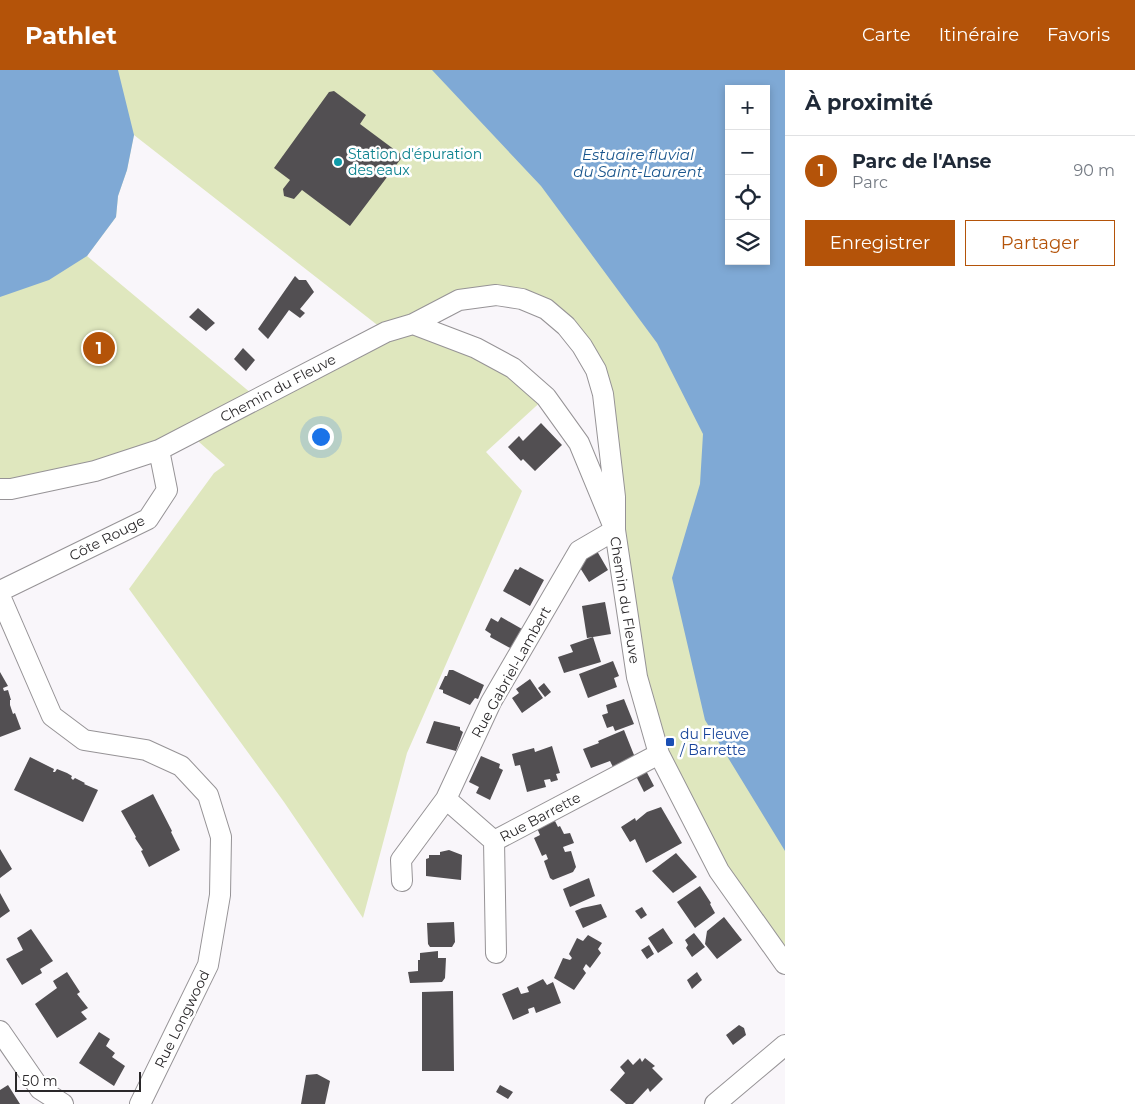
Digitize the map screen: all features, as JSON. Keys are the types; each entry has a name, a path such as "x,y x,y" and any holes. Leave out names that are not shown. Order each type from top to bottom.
{"street":[{"path":"412,324 460,300 496,295 522,299 546,309 566,326 582,346 596,370 603,394 615,497 614,530"},
{"name":"Chemin du Fleuve","path":"0,489 12,489 95,471 159,450 386,332 412,324 476,348 513,368 546,397 579,443 614,530 637,678 660,754 718,871 785,964"},
{"name":"Côte Rouge","path":"0,591 148,519 167,490 159,450"},
{"name":"Rue Gabriel-Lambert","path":"402,881 402,860 446,799 492,702 578,551 614,530"},
{"name":"Rue Longwood","path":"0,596 52,716 84,740 146,750 181,766 208,795 221,838 220,895 208,965 140,1104"},
{"name":"Rue Barrette","path":"496,953 494,841 660,754"},
{"path":"446,799 494,841"},
{"path":"0,1031 40,1089 63,1104"},
{"path":"715,1104 785,1045"}],"green space":[{"path":"0,70 440,70 725,258 725,265 770,265 770,263 785,269 785,964 659,754 601,405 567,326 496,295 413,324 546,397 486,452 522,491 407,753 363,918 284,802 129,589 214,473 225,465 190,434 0,487","holes":["134,135 385,331 258,399 87,256 116,217 118,196 127,170"]}],"water":[{"path":"0,70 118,70 134,135 127,170 118,196 116,217 87,256 49,280 0,297"},
{"name":"Estuaire fluvial du Saint-Laurent","path":"432,70 785,70 785,851 705,720 672,578 700,484 703,434 657,343 541,186"}],"building":[{"name":"Station d'épuration des eaux","path":"334,91 366,115 360,124 403,156 350,226 302,190 294,199 284,196 283,189 290,180 274,168 329,92"},
{"path":"295,276 299,280 306,280 314,292 300,309 305,313 300,318 289,310 268,339 258,329"},
{"path":"198,308 215,323 206,331 189,317"},
{"path":"243,348 255,360 246,371 234,359"},
{"path":"541,423 562,445 535,471 523,459 521,461 508,447 519,436 523,441"},
{"path":"597,551 608,570 589,582 577,563"},
{"path":"520,567 544,580 530,606 503,591 515,569 518,570"},
{"path":"605,602 611,634 587,638 582,606"},
{"path":"501,617 522,629 512,649 490,637 491,634 485,630 491,618 498,622"},
{"path":"593,637 601,662 564,673 558,657 573,652 570,645"},
{"path":"613,661 619,676 614,678 617,687 588,698 579,674"},
{"path":"449,670 453,670 484,685 478,699 475,698 470,705 443,693 443,690 439,689"},
{"path":"0,672 8,686 3,688 4,691 8,690 13,714 15,713 21,729 0,737"},
{"path":"530,679 543,698 522,713 512,698 519,693 516,689"},
{"path":"544,683 551,692 545,697 538,688"},
{"path":"624,699 634,724 615,731 613,726 607,728 602,715 608,713 606,705"},
{"path":"434,721 460,727 460,730 463,732 456,751 426,743"},
{"path":"624,730 636,760 614,769 610,761 591,768 583,749"},
{"path":"552,746 560,773 556,774 558,780 551,782 550,779 544,780 546,787 527,792 520,765 515,766 512,754 534,748 535,752"},
{"path":"481,756 500,764 499,768 503,770 490,800 476,793 479,787 469,782"},
{"path":"30,757 54,769 53,772 57,769 67,773 72,776 73,780 75,778 98,790 83,822 14,790"},
{"path":"642,763 654,786 644,792 632,768"},
{"path":"153,794 180,850 149,867 141,851 143,850 121,811"},
{"path":"661,807 682,843 646,863 635,839 630,842 621,827 635,818 636,821 647,812"},
{"path":"555,821 564,834 570,833 574,843 563,847 565,852 571,851 576,867 573,872 553,880 550,878 544,861 548,859 546,854 542,856 534,838 540,835 537,828"},
{"path":"0,849 12,869 0,878"},
{"path":"449,850 462,855 461,880 426,876 426,859 429,858 429,855 440,855 440,852"},
{"path":"676,853 697,877 673,893 652,871"},
{"path":"589,878 595,896 570,907 563,889"},
{"path":"700,886 715,913 695,928 677,902"},
{"path":"0,893 10,911 0,918"},
{"path":"601,904 607,917 583,928 575,911"},
{"path":"642,907 647,915 641,919 635,911"},
{"path":"724,917 742,940 717,959 705,944 707,931"},
{"path":"454,922 455,942 452,947 430,947 428,944 427,923"},
{"path":"663,928 673,943 658,953 648,938"},
{"path":"31,929 53,961 40,969 42,973 22,985 6,959 23,950 17,938"},
{"path":"694,933 705,947 692,957 686,948 688,945 685,940"},
{"path":"588,935 602,943 598,949 601,953 590,968 586,964 583,969 586,973 574,990 554,978 563,958 570,960 572,958 569,954 577,938 583,941"},
{"path":"649,945 654,954 647,959 641,950"},
{"path":"438,951 438,958 446,958 445,978 442,982 410,983 408,972 418,971 420,953"},
{"path":"67,972 80,992 77,994 88,1008 81,1012 87,1019 57,1038 35,1004 57,988 53,981"},
{"path":"697,972 702,980 692,989 687,980"},
{"path":"543,979 547,985 553,982 561,1003 536,1013 534,1007 528,1009 529,1013 513,1020 502,994 518,987 521,994 529,992 527,987"},
{"path":"453,991 454,1071 422,1071 422,992"},
{"path":"739,1025 744,1028 746,1035 733,1045 726,1035"},
{"path":"99,1032 110,1039 106,1046 115,1053 112,1057 125,1066 114,1086 79,1063"},
{"path":"640,1058 642,1062 645,1058 655,1066 652,1068 663,1079 650,1092 648,1088 633,1104 626,1104 610,1090 625,1073 620,1067 628,1059 633,1065"},
{"path":"317,1074 330,1081 325,1104 301,1104 306,1075"},
{"path":"8,1085 20,1104 0,1104 0,1090"},
{"path":"500,1085 513,1092 508,1099 496,1092"}],"place":[{"name":"Station d'épuration des eaux","path":"338,162"},
{"name":"Parc de l'Anse","path":"99,348"},
{"name":"du Fleuve / Barrette","path":"670,742"}]}
